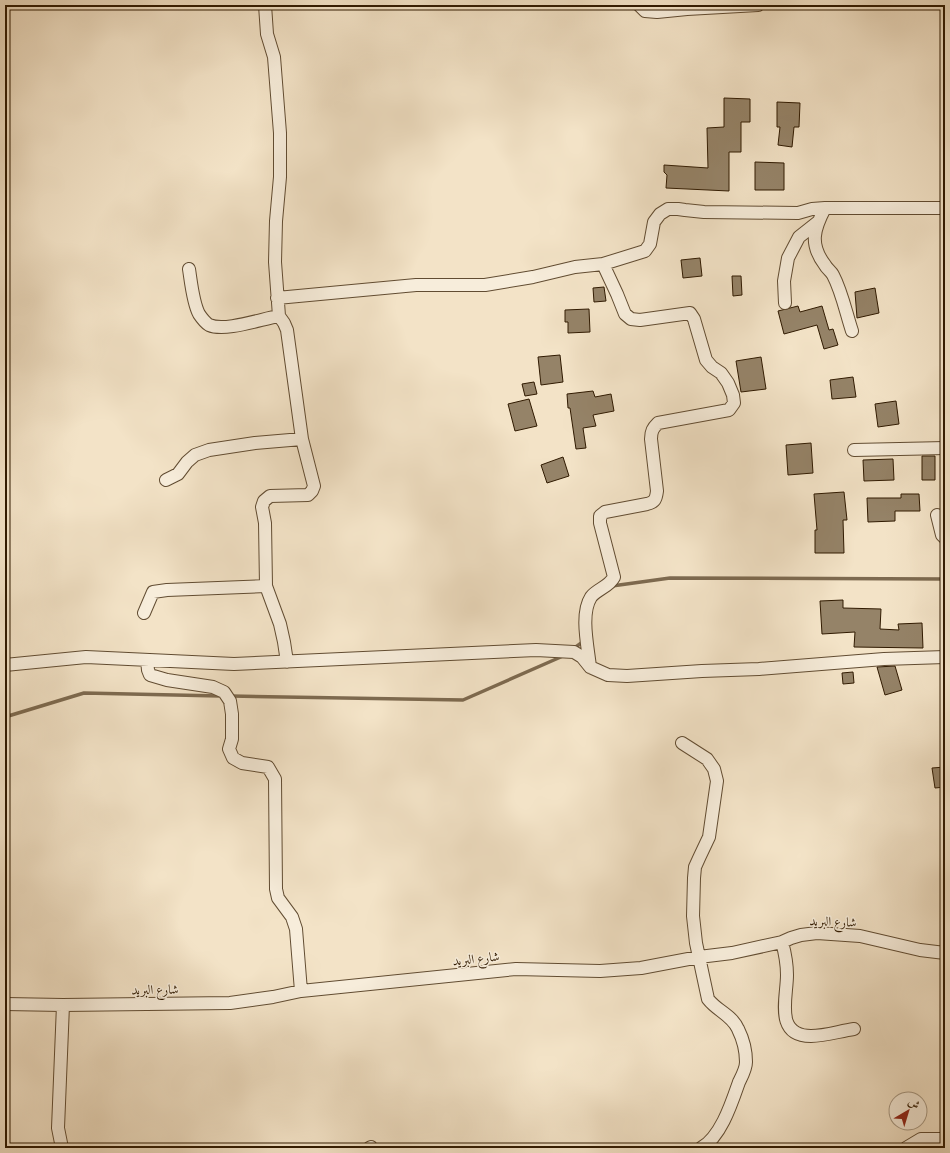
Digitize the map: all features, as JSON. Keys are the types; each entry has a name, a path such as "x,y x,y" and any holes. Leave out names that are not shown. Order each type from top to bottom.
{"street":[{"path":"265,5 267,34 274,57 280,133 280,177 276,221 275,262 277,298 279,316 287,330 302,439 314,486 308,495 270,496 264,501 262,507 265,523 266,586 280,624 286,662"},
{"path":"639,5 645,11 657,12 758,5"},
{"path":"277,298 416,285 486,285 603,264 645,251 650,244 654,222 660,214 668,209 704,212 798,213 812,209 825,208 945,208"},
{"path":"825,208 818,222 815,233 815,250 832,274 852,331"},
{"path":"785,303 784,281 788,258 799,238 818,222"},
{"path":"590,667 585,616 586,607 592,596 611,583 614,577 600,523 600,516 605,512 647,504 653,502 656,498 658,491 651,439 653,427 658,423 729,410 734,404 733,396 728,383 721,373 712,367 706,360 694,319 690,314 640,320 631,319 625,314 618,294 603,264"},
{"path":"189,269 192,290 199,314 208,325 219,328 279,316"},
{"path":"166,480 178,474 187,462 195,455 209,450 255,443 302,439"},
{"path":"854,450 945,448"},
{"path":"937,516 942,534 945,538"},
{"path":"144,613 153,592 167,590 266,586"},
{"path":"5,665 86,657 234,664 536,650 574,652 582,657 590,667 608,675 627,676 759,669 884,659 945,656"},
{"path":"147,660 150,675 167,680 213,687 224,692 230,702 232,714 232,739 229,749 233,758 242,763 268,767 275,779 276,889 278,898 292,917 296,929 301,991"},
{"path":"682,743 706,759 714,769 717,781 709,837 695,868 693,916 696,943 708,1000 713,1006 725,1013 736,1024 742,1039 746,1063 723,1121 707,1145 701,1148"},
{"name":"شارع البريد","path":"5,1004 64,1005 230,1003 273,997 301,991 516,969 600,970 641,968 699,957 732,953 782,942 801,935 830,933 860,936 920,950 945,953"},
{"path":"782,942 785,952 787,974 784,1006 787,1023 792,1029 799,1033 810,1036 854,1029"},
{"path":"62,1148 58,1128 64,1005"},
{"path":"906,1148 921,1139 945,1139"}],"building":[{"path":"724,98 750,99 750,122 741,122 741,152 729,152 729,191 666,188 667,175 664,172 664,165 708,168 707,128 724,127"},
{"path":"777,102 800,103 799,127 794,127 792,147 778,145 780,127 777,127"},
{"path":"755,162 784,163 784,190 755,190"},
{"path":"700,258 702,276 683,278 681,260"},
{"path":"732,276 741,276 742,295 733,296"},
{"path":"604,287 606,301 594,302 593,288"},
{"path":"875,288 879,313 857,318 855,292"},
{"path":"798,306 800,312 822,306 829,330 833,329 838,345 824,349 817,325 784,334 778,311"},
{"path":"589,309 590,332 568,333 568,322 565,322 565,310"},
{"path":"560,355 563,382 541,385 538,357"},
{"path":"761,357 766,389 741,392 736,361"},
{"path":"853,377 856,397 832,399 830,380"},
{"path":"534,382 537,394 525,396 522,384"},
{"path":"593,391 595,397 611,394 614,411 593,415 596,426 583,428 586,448 576,449 570,408 568,408 567,394"},
{"path":"529,399 537,426 515,431 508,404"},
{"path":"896,401 899,424 878,427 875,404"},
{"path":"811,443 813,473 788,475 786,445"},
{"path":"922,456 935,456 935,480 922,480"},
{"path":"563,457 569,476 547,483 541,465"},
{"path":"893,459 894,480 864,481 863,460"},
{"path":"844,492 847,520 843,520 844,553 815,553 815,530 817,530 814,494"},
{"path":"901,494 919,494 920,511 895,511 895,521 868,522 867,498 901,498"},
{"path":"843,600 843,608 881,609 880,629 899,630 898,624 922,623 923,648 854,647 855,632 822,634 820,601"},
{"path":"895,666 902,690 885,695 877,667"},
{"path":"853,672 854,683 843,684 842,673"},
{"path":"945,767 945,787 935,788 932,768"}],"waterway":[{"path":"612,586 670,578 945,579"},
{"path":"573,649 584,641"},
{"path":"231,696 463,700 563,656"},
{"path":"5,717 84,693 220,696"}]}
